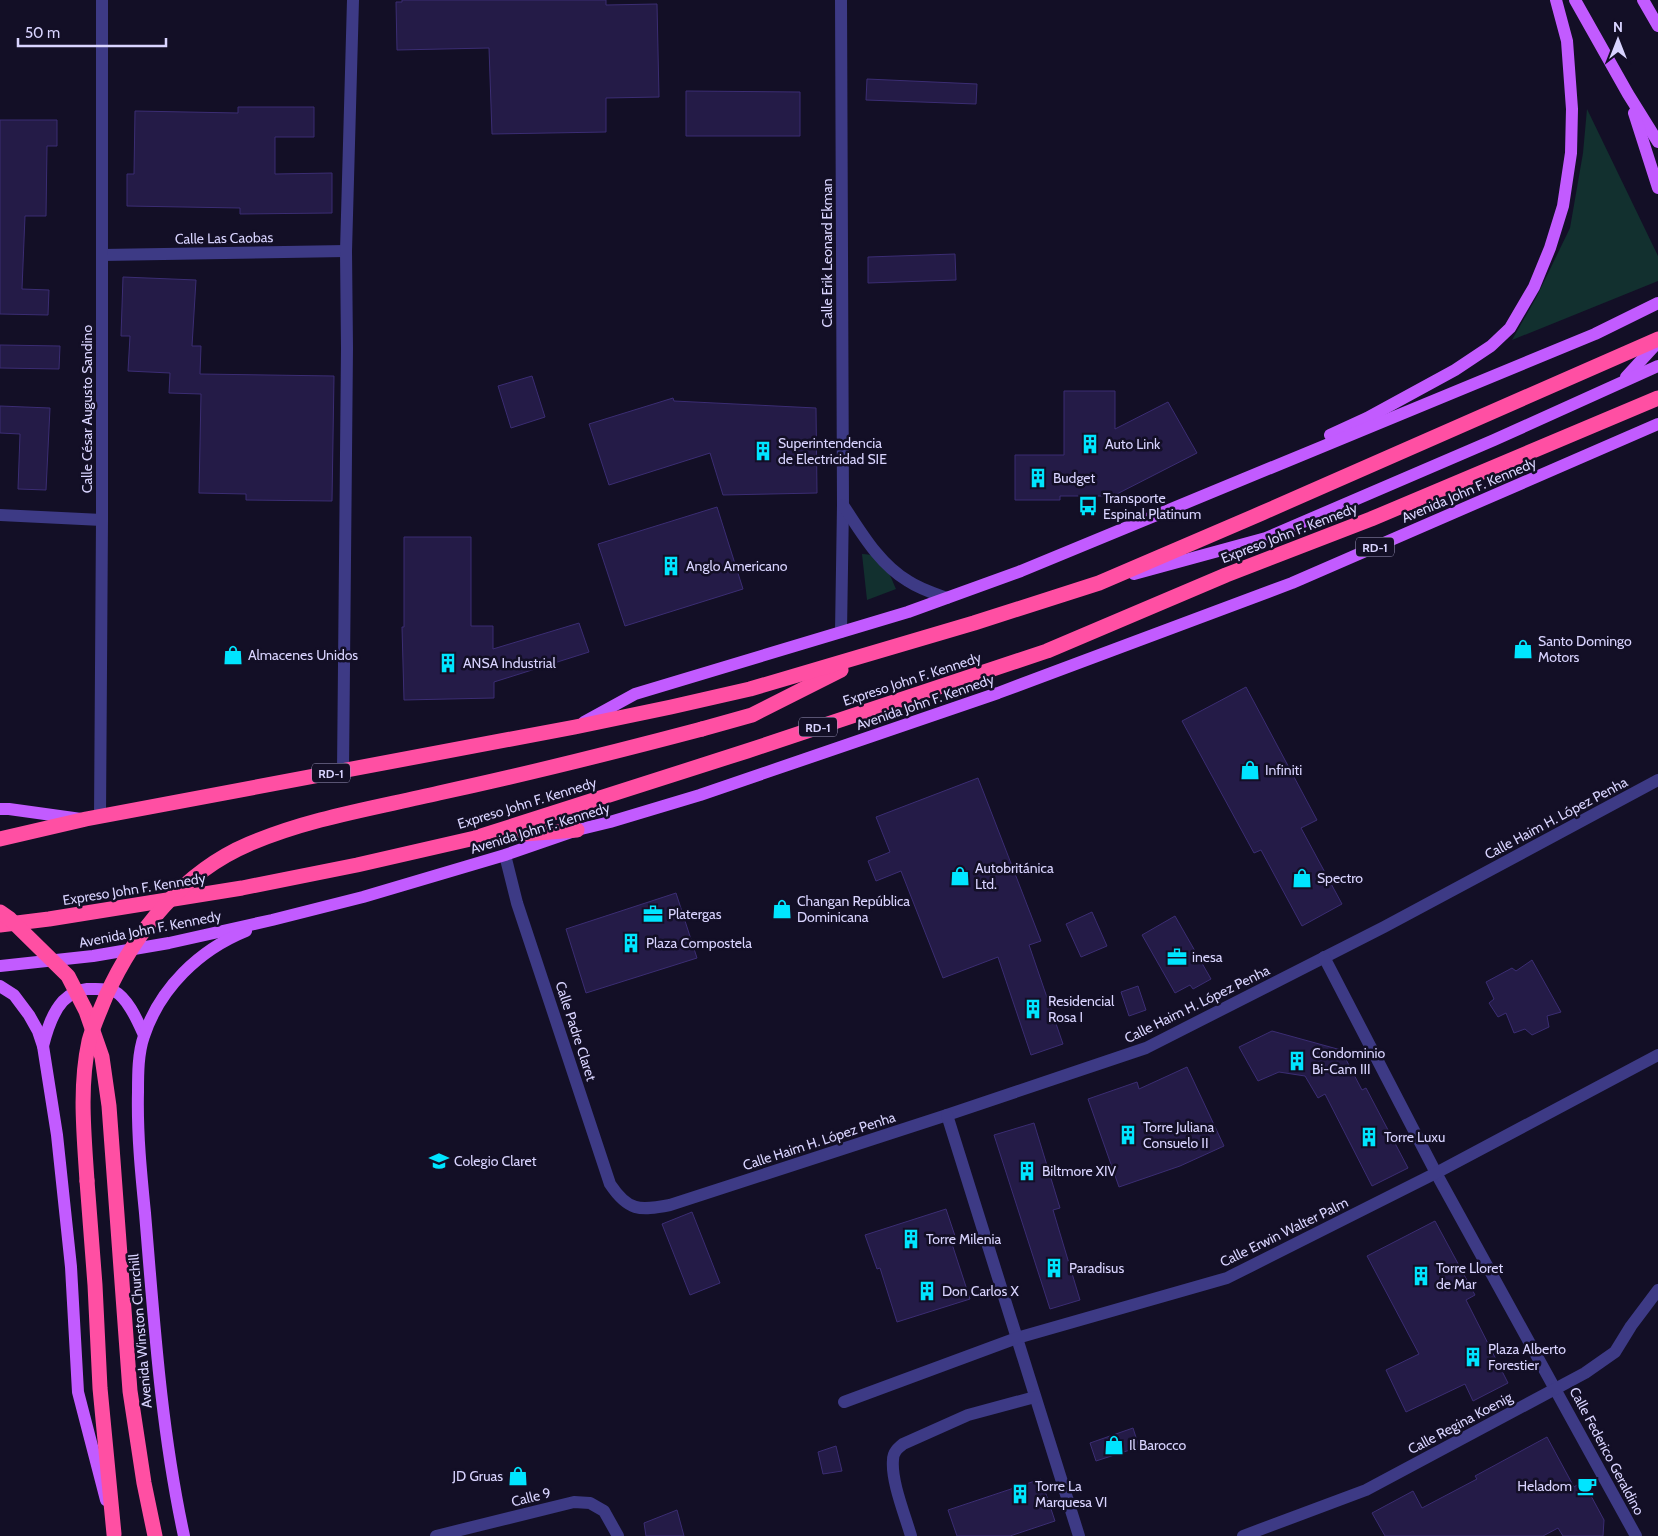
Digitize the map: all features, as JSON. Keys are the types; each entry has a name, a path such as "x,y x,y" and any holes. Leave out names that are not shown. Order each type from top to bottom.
{"highway":[{"name":"Expreso John F. Kennedy","path":"0,839 93,818 575,727 750,689 974,623 1099,583 1658,340"},
{"name":"Expreso John F. Kennedy","path":"0,924 49,919 242,888 357,865 475,838 747,751 1047,651 1226,575 1371,519 1658,398"},
{"path":"115,1535 100,1388 95,1285 86,1181 82,1106 84,1072 89,1040 100,1009 118,971 133,945 165,906 190,881 216,862 246,845 276,833 320,819 509,778 752,715 874,653"},
{"path":"475,838 577,830"},
{"path":"0,912 68,976 86,1011 102,1057 109,1106 130,1391 144,1483 155,1536"}],"main road":[{"path":"1191,500 1367,418 1455,370 1491,346 1510,328 1534,286 1550,248 1563,206 1569,171 1572,109 1567,41 1556,0"},
{"path":"1574,0 1658,142"},
{"path":"1645,4 1658,21"},
{"path":"1645,4 1658,26"},
{"path":"1628,94 1658,188"},
{"name":"RD-1","path":"575,727 635,694 908,612 1021,571 1595,334 1658,303"},
{"path":"1621,382 1658,340"},
{"path":"1099,583 1266,538 1658,366"},
{"name":"Avenida John F. Kennedy","path":"0,966 93,956 168,943 272,920 363,897 505,855 577,830 700,795 998,693 1292,582 1657,425"},
{"name":"RD-1","path":"0,809 93,818"},
{"name":"Avenida Winston Churchill","path":"184,1536 167,1449 158,1368 138,1121 138,1077 144,1035 161,997 179,976 202,955 235,935 272,920"},
{"path":"0,986 14,995 29,1015 43,1046 57,1135 71,1266 78,1392 115,1535"},
{"path":"43,1046 54,1014 64,1000 77,990 96,988 114,991 126,1002 136,1017 144,1035"}],"street":[{"name":"Calle César Augusto Sandino","path":"93,818 102,520 102,0"},
{"path":"343,771 348,348 346,251 353,0"},
{"name":"Calle Erik Leonard Ekman","path":"841,0 843,505 841,632"},
{"name":"Calle Las Caobas","path":"102,255 346,251"},
{"path":"843,505 867,542 887,564 906,580 922,589 947,598"},
{"path":"0,515 102,520"},
{"name":"Calle Haim H. López Penha","path":"634,1207 650,1209 670,1205 947,1116 1146,1048 1384,927 1658,780"},
{"name":"Calle Padre Claret","path":"505,855 517,903 601,1162 610,1184 620,1199 634,1207"},
{"name":"Calle Federico Geraldino","path":"1324,957 1436,1173 1636,1536"},
{"name":"Calle Erwin Walter Palm","path":"844,1402 1017,1338 1227,1278 1436,1173 1658,1055"},
{"path":"947,1116 1079,1536"},
{"name":"Calle Regina Koenig","path":"1243,1536 1366,1490 1586,1373 1615,1352 1631,1326 1658,1290"},
{"path":"911,1536 895,1478 893,1459 895,1451 903,1444 968,1415 1035,1397"},
{"name":"Calle 9","path":"436,1536 574,1502 590,1503 604,1511 618,1536"}],"green space":[{"path":"1587,109 1658,256 1658,281 1512,340 1537,296 1570,228 1583,153"},
{"path":"862,554 875,557 880,561 888,571 896,589 867,600"}],"building":[{"path":"402,0 606,0 606,5 657,4 659,97 606,98 606,132 492,134 489,48 397,50 396,2 402,2"},
{"path":"867,79 977,84 976,104 866,100"},
{"path":"686,91 800,92 800,136 686,136"},
{"path":"238,107 314,107 314,137 275,137 275,174 332,173 332,213 240,214 240,208 127,206 127,174 134,174 135,111 238,113"},
{"path":"0,120 57,120 57,146 47,146 46,216 25,216 22,289 49,290 48,315 0,314"},
{"path":"955,254 956,280 868,283 868,257"},
{"path":"123,277 196,280 192,346 201,346 200,374 334,376 332,501 246,500 246,494 199,493 201,394 169,393 170,373 128,371 130,336 121,336"},
{"path":"0,345 60,346 59,369 0,368"},
{"path":"532,376 545,417 511,428 498,386"},
{"path":"1064,391 1115,391 1115,429 1168,402 1197,453 1113,496 1060,496 1060,500 1015,500 1015,455 1064,455"},
{"path":"673,398 674,401 816,408 817,493 723,495 710,453 609,485 589,424"},
{"path":"0,406 50,408 46,490 18,489 20,434 0,433"},
{"name":"Anglo Americano","path":"717,507 743,589 625,626 598,544"},
{"path":"404,537 471,537 471,626 493,626 493,649 579,623 589,652 494,682 494,698 404,700 402,627 404,627"},
{"name":"Infiniti","path":"1246,687 1317,820 1301,828 1342,904 1302,926 1261,850 1254,853 1182,721"},
{"name":"Autobritánica Ltd.","path":"978,778 1041,941 1029,945 1063,1044 1031,1055 998,957 943,978 901,871 876,881 868,861 890,852 876,817"},
{"name":"Plaza Compostela","path":"676,893 697,958 586,993 566,929"},
{"path":"1092,912 1107,946 1081,957 1066,924"},
{"name":"inesa","path":"1175,916 1211,979 1193,989 1190,985 1175,993 1142,935"},
{"path":"1532,960 1561,1012 1547,1016 1549,1027 1532,1035 1525,1029 1514,1033 1506,1013 1498,1017 1489,1003 1494,999 1486,982 1512,968 1516,971"},
{"path":"1138,986 1146,1010 1129,1016 1121,992"},
{"path":"1272,1031 1341,1050 1362,1090 1366,1088 1408,1168 1372,1186 1325,1094 1318,1098 1305,1076 1279,1072 1258,1081 1239,1047"},
{"path":"1187,1067 1224,1146 1180,1166 1119,1187 1088,1099 1137,1082 1139,1089"},
{"path":"1034,1123 1060,1208 1053,1210 1080,1300 1050,1309 994,1135"},
{"path":"946,1209 957,1242 952,1244 970,1299 897,1322 880,1268 877,1269 865,1235"},
{"path":"692,1212 720,1283 690,1295 662,1224"},
{"path":"1435,1221 1475,1295 1466,1300 1508,1383 1473,1401 1465,1384 1406,1412 1386,1370 1419,1354 1367,1256"},
{"name":"Il Barocco","path":"1133,1428 1139,1447 1096,1461 1090,1443"},
{"path":"1547,1437 1574,1487 1583,1481 1604,1520 1603,1536 1563,1536 1558,1528 1543,1536 1385,1536 1372,1513 1413,1491 1422,1508 1477,1479 1475,1476"},
{"path":"836,1446 842,1471 823,1474 818,1452"},
{"name":"Torre La Marquesa VI","path":"1041,1479 1055,1521 1010,1536 957,1536 948,1510"},
{"path":"677,1510 684,1536 646,1536 644,1523"}],"place":[{"name":"Auto Link","path":"1090,444"},
{"name":"Superintendencia de Electricidad SIE","path":"763,451"},
{"name":"Budget","path":"1038,478"},
{"name":"Transporte Espinal Platinum","path":"1088,506"},
{"name":"Anglo Americano","path":"671,566"},
{"name":"Santo Domingo Motors","path":"1523,649"},
{"name":"Almacenes Unidos","path":"233,655"},
{"name":"ANSA Industrial","path":"448,663"},
{"name":"Infiniti","path":"1250,770"},
{"name":"Autobritánica Ltd.","path":"960,876"},
{"name":"Spectro","path":"1302,878"},
{"name":"Changan República Dominicana","path":"782,909"},
{"name":"Platergas","path":"653,914"},
{"name":"Plaza Compostela","path":"631,943"},
{"name":"inesa","path":"1177,957"},
{"name":"Residencial Rosa I","path":"1033,1009"},
{"name":"Condominio Bi-Cam III","path":"1297,1061"},
{"name":"Torre Juliana Consuelo II","path":"1128,1135"},
{"name":"Torre Luxu","path":"1369,1137"},
{"name":"Colegio Claret","path":"439,1161"},
{"name":"Biltmore XIV","path":"1027,1171"},
{"name":"Torre Milenia","path":"911,1239"},
{"name":"Paradisus","path":"1054,1268"},
{"name":"Torre Lloret de Mar","path":"1421,1276"},
{"name":"Don Carlos X","path":"927,1291"},
{"name":"Plaza Alberto Forestier","path":"1473,1357"},
{"name":"Il Barocco","path":"1114,1445"},
{"name":"JD Gruas","path":"518,1476"},
{"name":"Heladom","path":"1587,1486"},
{"name":"Torre La Marquesa VI","path":"1020,1494"}]}
